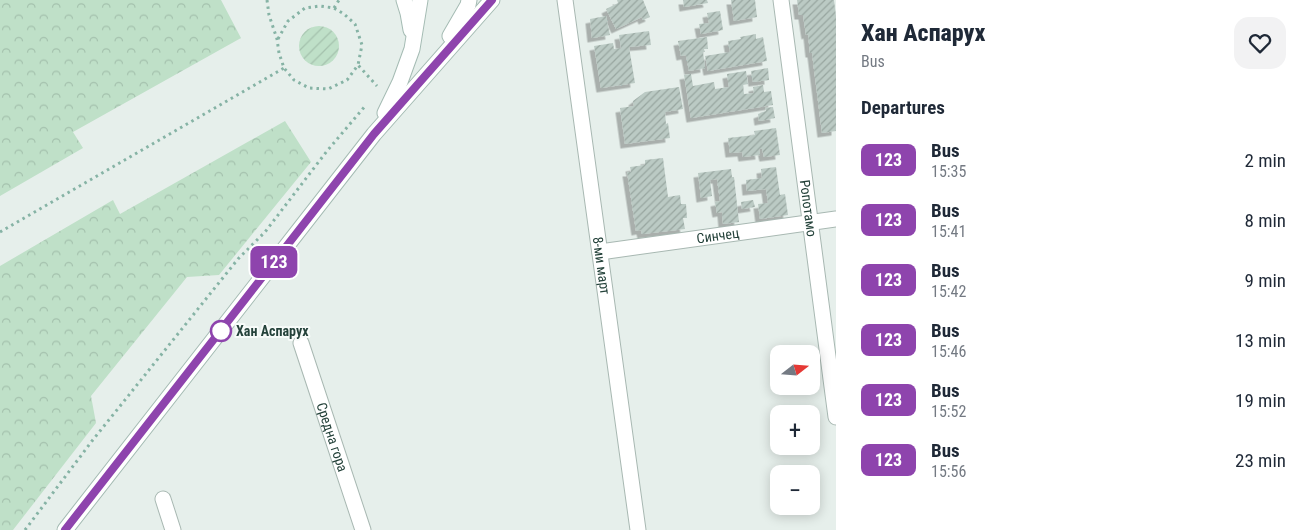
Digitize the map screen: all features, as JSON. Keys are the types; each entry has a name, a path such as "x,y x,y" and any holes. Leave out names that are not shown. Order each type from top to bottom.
{"street":[{"path":"404,0 408,13 412,49"},
{"path":"374,134 391,101 412,49 420,0"},
{"path":"430,70 457,26 469,0"},
{"path":"65,530 374,134 492,0"},
{"name":"8-ми март","path":"565,0 638,530"},
{"name":"Ропотамо","path":"781,0 836,418"},
{"name":"Синчец","path":"600,252 836,219"},
{"name":"Средна гора","path":"301,343 363,530"},
{"path":"163,499 173,530"}],"path":[{"path":"267,0 269,15 284,68 294,80 310,88 328,89 347,80 358,64 362,45 355,24 334,8 320,6 305,8 288,21 277,40"},
{"path":"334,8 339,0"},
{"path":"358,64 380,89"},
{"path":"0,232 284,68"},
{"path":"26,530 92,442 238,260 265,232 327,151 368,102"}],"green space":[{"path":"0,0 221,0 241,38 73,132 83,148 0,196"},
{"path":"319,26 333,32 339,46 333,60 319,66 305,60 299,46 305,32"},
{"path":"285,121 311,162 219,275 187,277 91,396 96,423 13,530 0,530 0,266 113,200 120,214"}],"building":[{"path":"617,0 643,0 650,17 643,20 642,17 616,29 606,9 618,3"},
{"path":"683,0 707,0 708,3 684,7"},
{"path":"731,0 755,0 757,17 734,21"},
{"path":"797,0 834,0 836,16 836,131 822,133 812,53 810,53 803,15 799,15"},
{"path":"720,11 723,30 701,34 699,24 709,23 707,13"},
{"path":"606,16 610,35 592,38 590,19"},
{"path":"649,31 651,45 629,47 635,83 601,88 594,46 613,43 614,49 621,48 619,35"},
{"path":"756,34 756,39 763,37 767,61 708,71 705,56 730,52 728,41"},
{"path":"707,37 708,49 704,49 705,52 703,52 705,68 689,71 686,55 681,56 678,41"},
{"path":"768,68 769,80 753,82 751,71"},
{"path":"746,71 748,84 743,85 744,94 754,93 753,87 763,85 764,92 771,91 773,105 691,118 684,75 691,74 693,86 714,82 715,89 729,87 727,74"},
{"path":"679,87 683,109 665,112 670,138 625,144 620,108 634,106 633,101 645,92"},
{"path":"773,107 775,118 759,121 758,114 766,111 765,108"},
{"path":"776,128 780,155 764,157 762,149 759,149 760,155 743,157 742,152 730,153 728,138 755,135 754,131"},
{"path":"663,158 668,197 680,195 681,204 686,204 687,218 683,218 685,229 642,234 641,230 636,231 627,172 631,172 630,167 645,165 645,160"},
{"path":"776,167 780,195 785,194 788,215 760,219 758,204 768,203 766,189 747,191 746,180 762,178 761,169"},
{"path":"731,169 732,177 734,177 739,222 723,224 722,212 717,213 715,202 720,201 717,179 710,180 712,196 701,198 698,173"},
{"path":"753,200 755,207 742,209 741,202"}],"bus line":[{"name":"123","path":"65,530 374,134 492,0"}],"place":[{"name":"Хан Аспарух","path":"221,331"}]}
